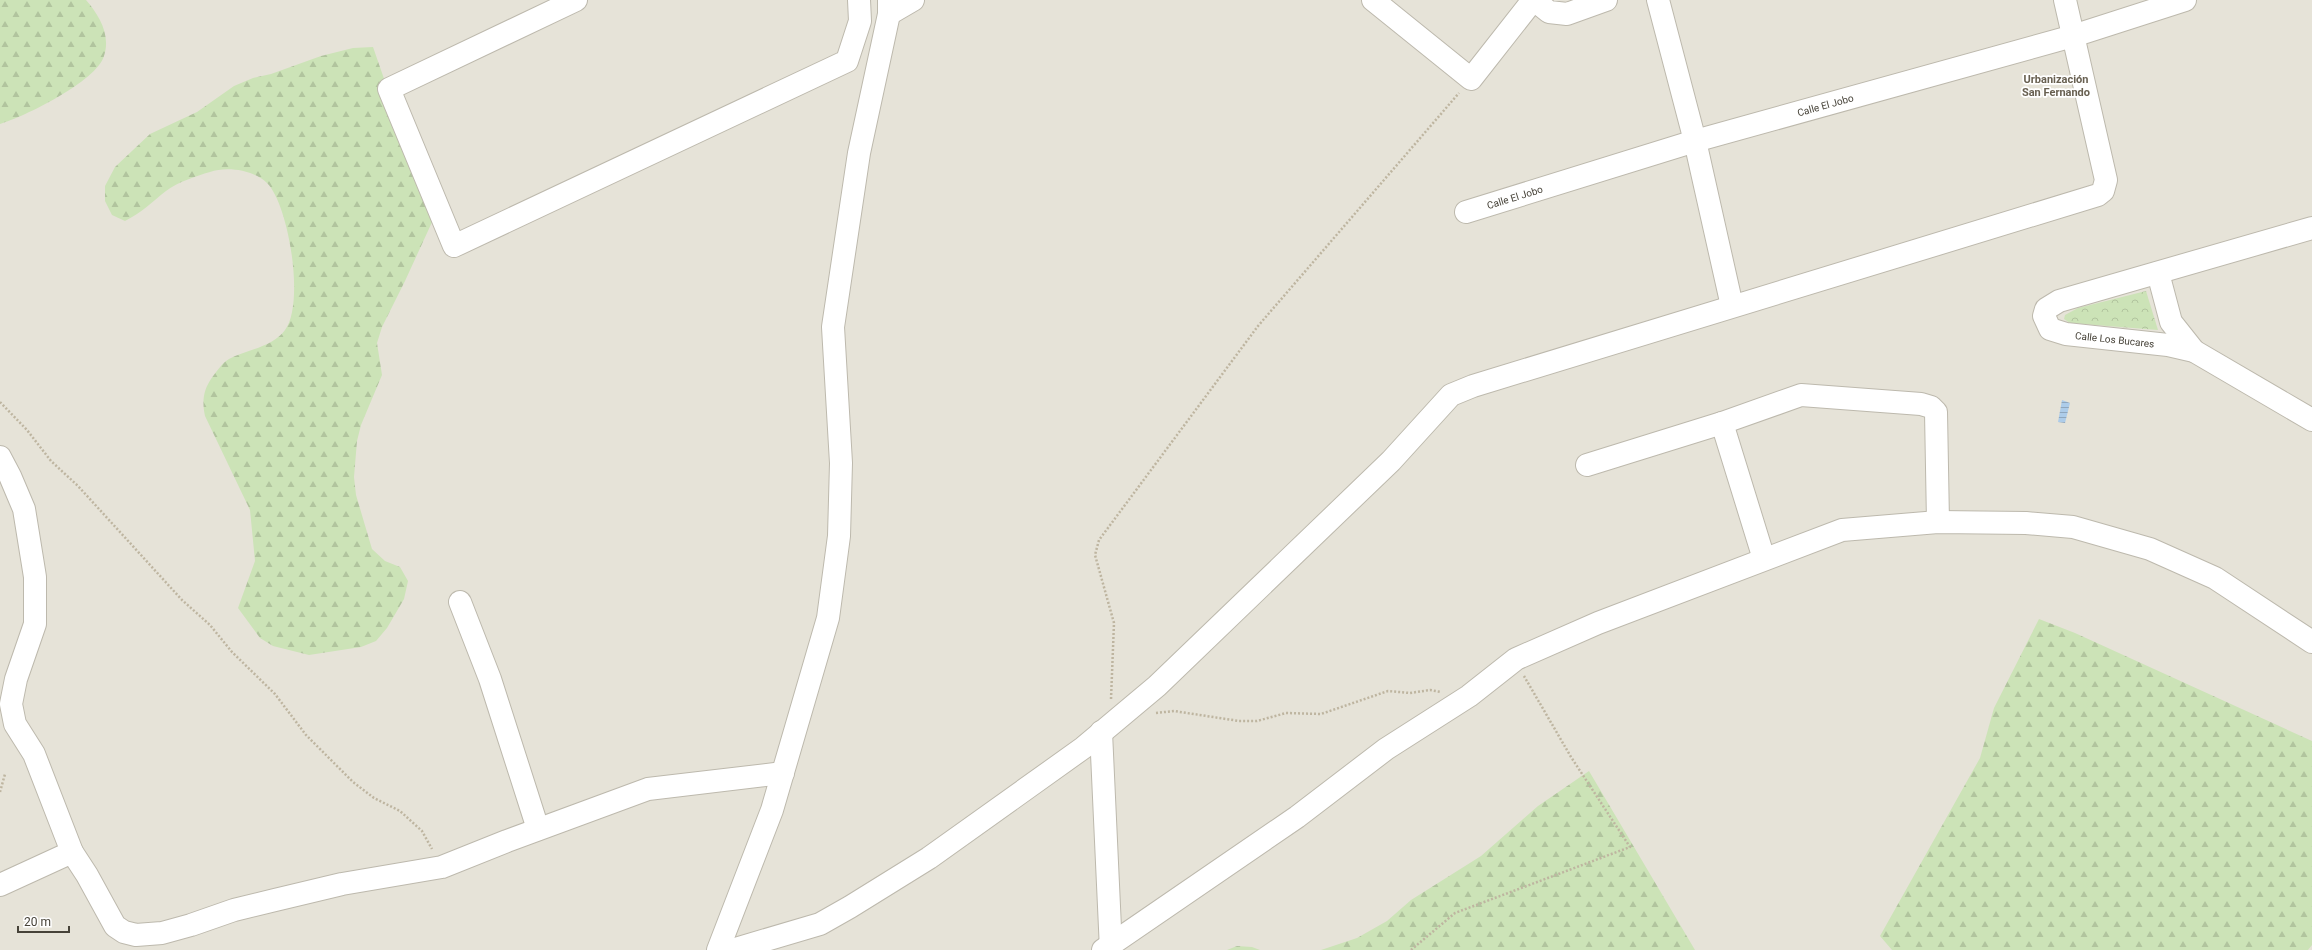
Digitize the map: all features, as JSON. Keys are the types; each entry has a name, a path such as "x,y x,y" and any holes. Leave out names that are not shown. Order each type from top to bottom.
{"street":[{"path":"576,0 389,90 454,246 847,61 859,10"},
{"path":"718,950 772,810 828,618 839,536 840,463 833,327 859,153 889,7 913,0"},
{"path":"1373,0 1471,79 1533,0 1549,12 1567,14 1606,0"},
{"path":"1658,0 1694,142 1732,306"},
{"path":"732,950 820,924 850,907 929,858 1083,748 1157,686 1374,478 1451,395 1473,386 1732,306 2094,198 2104,191 2106,180 2065,0"},
{"name":"Calle El Jobo","path":"1466,212 1694,142 2074,36 2185,0"},
{"path":"2158,274 2312,228"},
{"name":"Calle Los Bucares","path":"2194,352 2171,322 2158,274 2059,301 2046,309 2044,316 2050,329 2066,334 2168,345 2194,352 2312,420"},
{"path":"1587,465 1722,424 1801,395 1921,404 1931,407 1936,412 1938,522"},
{"path":"1722,424 1764,559"},
{"path":"0,458 10,476 24,509 35,577 35,624 16,679 11,704 15,724 34,754 72,852 115,926 124,932 136,934 162,933 191,925 234,910 342,884 442,867 538,829 648,789 783,773"},
{"path":"1108,948 1297,817 1386,749 1469,696 1516,659 1598,623 1842,530 1938,522 2026,523 2073,527 2150,549 2215,578 2312,642"},
{"path":"460,602 490,679 538,829"},
{"path":"1105,729 1108,948"},
{"path":"0,885 72,852"}],"path":[{"path":"1105,729 1114,623 1095,555 1099,540 1258,326 1471,79"},
{"path":"0,402 27,430 51,461 78,486 182,600 210,625 232,652 275,694 306,735 353,782 374,798 400,811 422,831 442,867"},
{"path":"1411,950 1456,913 1630,847 1571,757 1532,693 1516,659"},
{"path":"1150,713 1174,711 1224,719 1257,721 1286,713 1321,714 1388,691 1410,693 1430,690 1469,696"},
{"path":"0,792 5,774"}],"shaded area":[{"path":"0,0 2312,0 2312,950 0,950"}],"green space":[{"path":"0,0 86,0 95,12 105,33 106,48 99,66 74,87 42,106 0,124"},
{"path":"373,47 433,220 382,327 377,343 382,375 361,425 357,441 354,477 356,495 372,549 385,561 400,567 408,581 404,599 387,628 376,641 361,647 309,655 273,646 260,638 238,608 255,561 250,510 205,416 204,406 206,388 222,365 229,359 259,348 280,336 285,330 291,317 294,299 292,255 288,232 275,195 267,183 255,175 240,170 217,170 193,177 176,185 125,221 112,215 105,201 105,186 115,167 150,134 197,112 234,86 253,78 271,74 321,56 353,48"},
{"path":"2146,291 2158,330 2070,323 2064,319 2065,315 2078,308"},
{"path":"2039,619 2075,633 2312,741 2312,945 2308,950 1892,950 1880,936 1980,758 1994,708"},
{"path":"1589,771 1695,950 1321,950 1357,938 1387,921 1411,900 1481,856 1538,806"},
{"path":"1237,946 1252,947 1260,950 1227,950"}],"water":[{"path":"2062,400 2070,403 2065,423 2058,422"}],"district":[{"name":"Urbanización San Fernando","path":"2056,85"}]}
